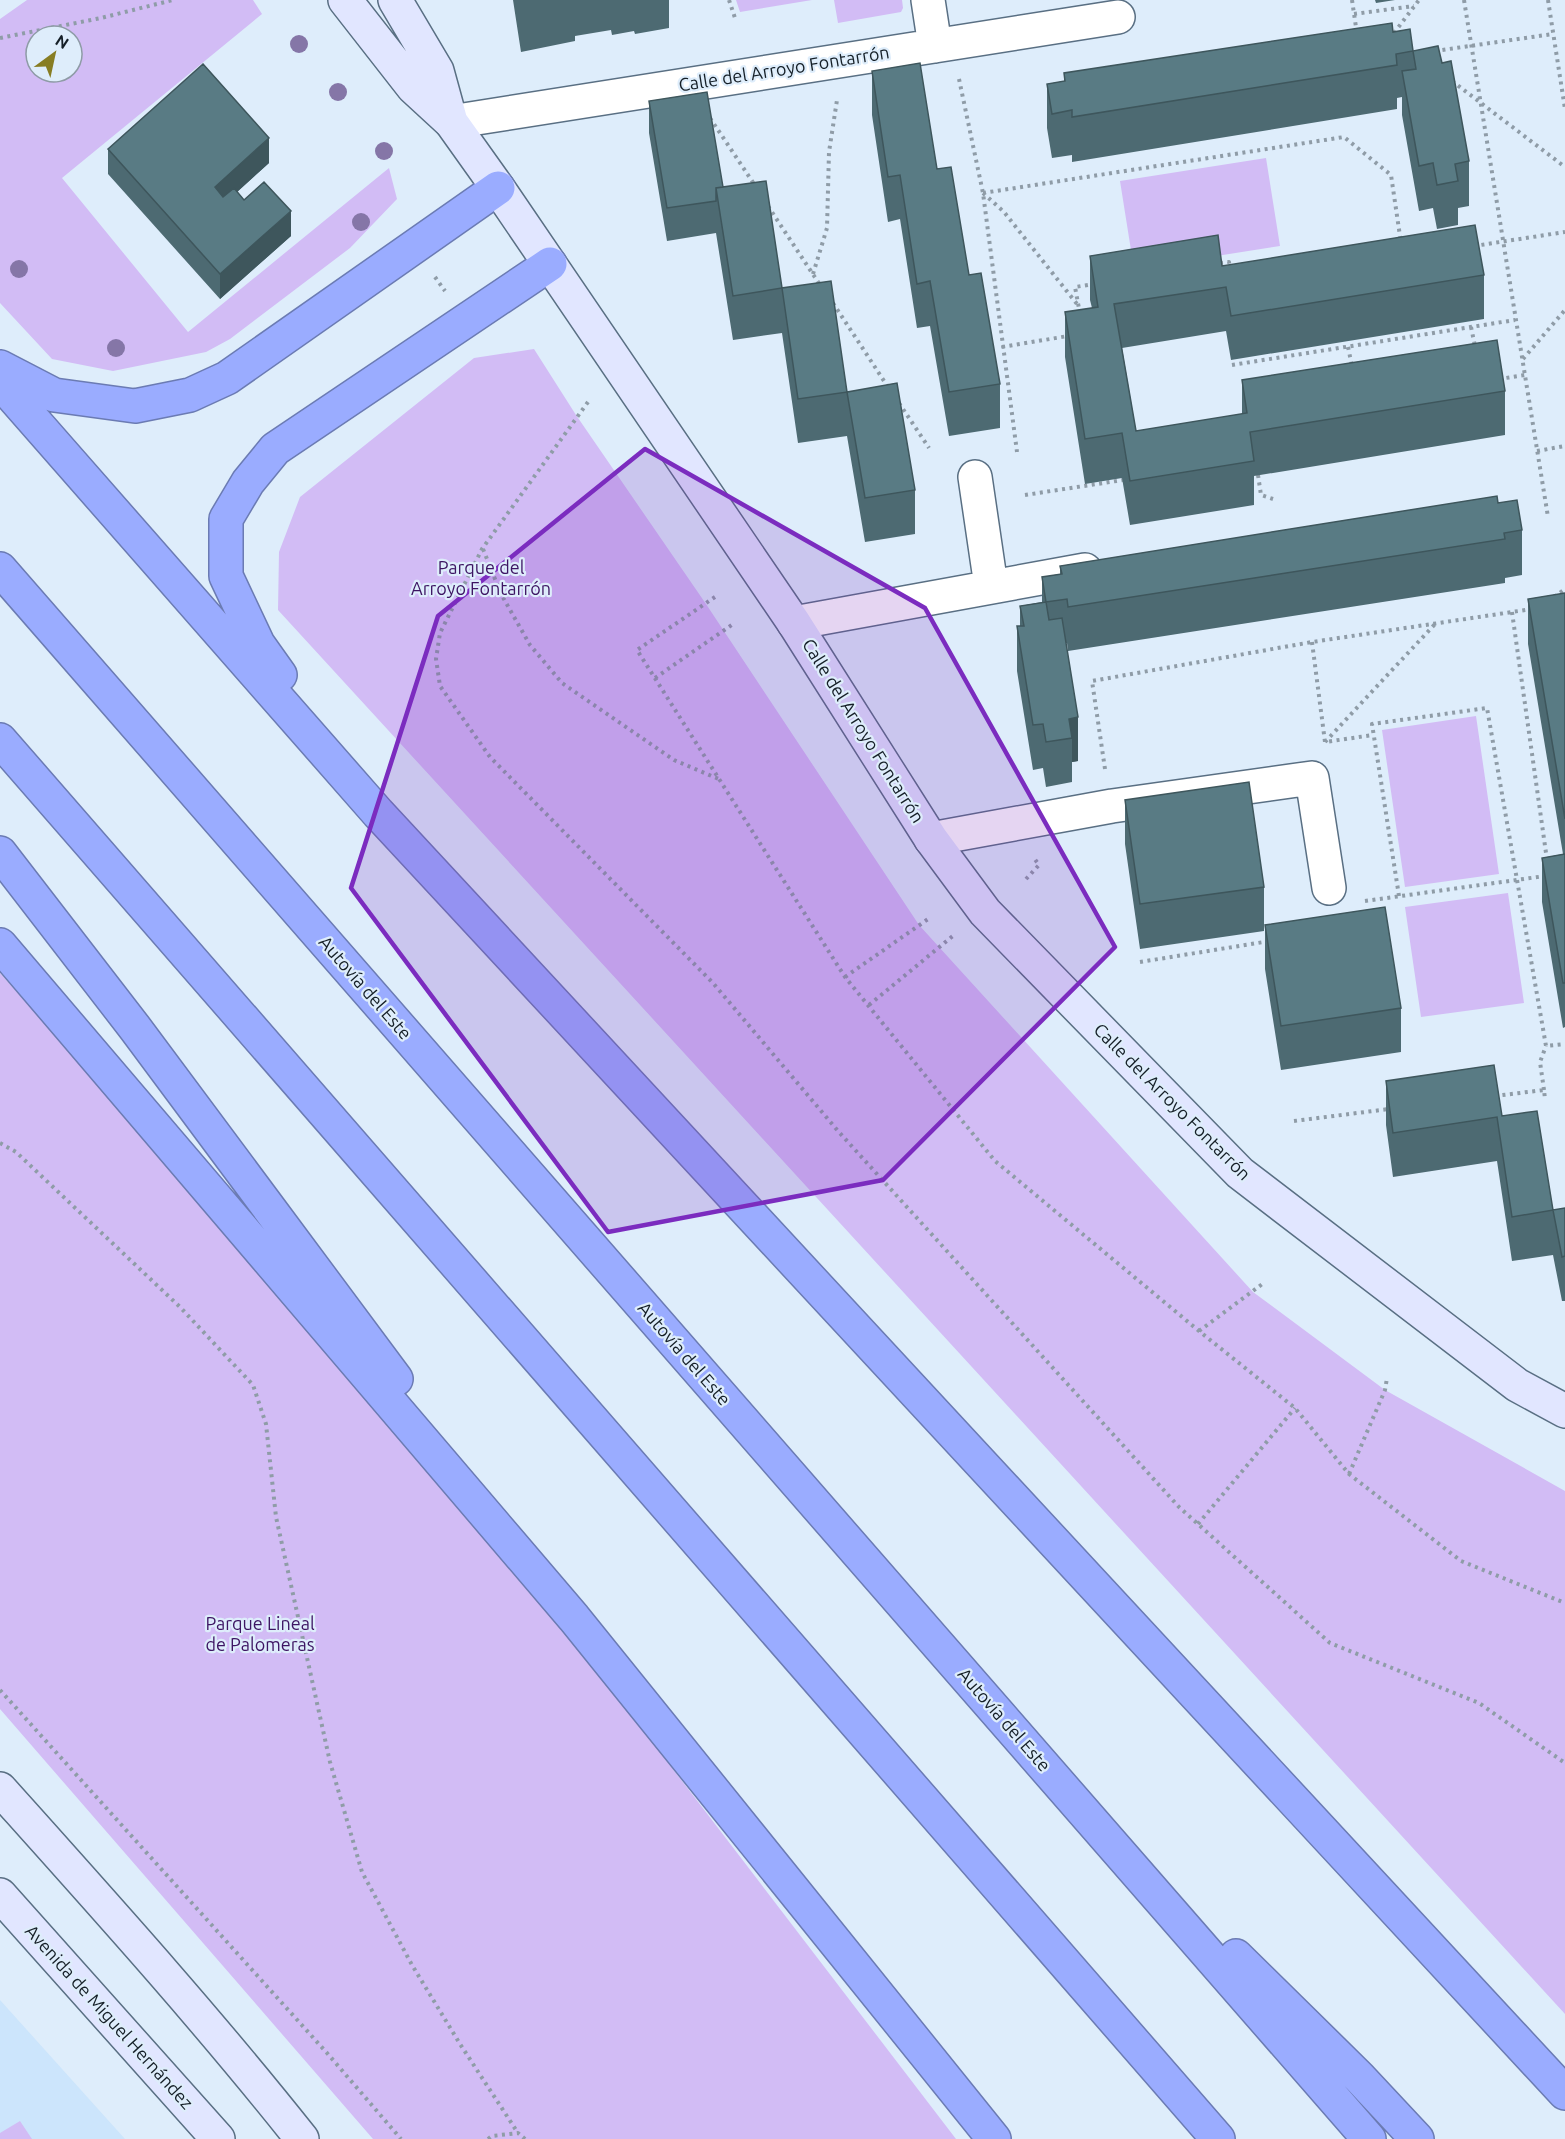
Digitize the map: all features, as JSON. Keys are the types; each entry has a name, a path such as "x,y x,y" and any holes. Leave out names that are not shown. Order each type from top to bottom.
{"highway":[{"path":"0,367 54,395 135,406 190,394 227,378 498,188"},
{"path":"378,813 258,644 226,576 226,519 248,482 275,449 550,264"},
{"path":"0,382 378,813 1565,2093"},
{"name":"Autovía del Este","path":"0,569 1369,2139"},
{"path":"0,740 1218,2139"},
{"path":"0,854 135,1028 574,1618"},
{"path":"0,945 574,1618 994,2139"},
{"path":"1053,1775 1359,2077 1417,2139"}],"street":[{"name":"Calle del Arroyo Fontarrón","path":"345,0 412,87 451,122 498,188 794,623 931,839 985,912 1240,1173 1516,1385 1565,1411"},
{"name":"Calle del Arroyo Fontarrón","path":"395,0 437,71 451,122"},
{"path":"928,0 936,46"},
{"name":"Calle del Arroyo Fontarrón","path":"451,122 1118,17"},
{"path":"975,477 991,586"},
{"name":"Calle del Arroyo Fontarrón","path":"794,623 1108,566"},
{"name":"Calle del Arroyo Fontarrón","path":"931,839 1112,806 1312,778 1329,888"},
{"path":"0,1789 135,1940 259,2084 302,2139"},
{"path":"0,1807 135,1940"},
{"name":"Avenida de Miguel Hernández","path":"0,1894 218,2139"}],"path":[{"path":"0,38 101,18 173,0"},
{"path":"729,0 735,18"},
{"path":"1352,0 1358,43"},
{"path":"1388,42 1419,0"},
{"path":"1464,0 1548,517"},
{"path":"1548,0 1565,109"},
{"path":"1354,14 1415,6"},
{"path":"1426,52 1553,34"},
{"path":"1443,75 1565,167"},
{"path":"959,78 983,193 1017,452"},
{"path":"813,274 827,228 829,152 838,98"},
{"path":"710,117 761,196"},
{"path":"983,193 1344,137 1391,175 1401,244"},
{"path":"983,193 1004,212 1078,306"},
{"path":"768,206 891,390"},
{"path":"1470,246 1565,232"},
{"path":"1218,264 1229,262 1231,273"},
{"path":"429,269 446,292"},
{"path":"1081,324 1075,287 1097,284"},
{"path":"1522,360 1565,309"},
{"path":"1232,365 1515,320"},
{"path":"1472,327 1476,349"},
{"path":"1002,347 1071,335"},
{"path":"1348,346 1352,368"},
{"path":"1493,380 1525,375"},
{"path":"897,400 929,448"},
{"path":"588,402 482,549 440,633 436,658 440,686 490,757 712,983 838,1131 1179,1507 1330,1643 1479,1703 1565,1763"},
{"path":"1537,451 1565,446"},
{"path":"1258,475 1261,495 1273,499"},
{"path":"1025,495 1122,480"},
{"path":"482,549 501,594 530,645 562,683 674,760 721,780"},
{"path":"1547,601 1565,589"},
{"path":"715,597 637,650 845,977 995,1161 1198,1331 1295,1408 1349,1474 1461,1561 1565,1603"},
{"path":"1106,774 1092,681 1312,642 1538,608"},
{"path":"1512,612 1548,864"},
{"path":"655,678 733,624"},
{"path":"1325,742 1436,624"},
{"path":"1312,642 1325,742"},
{"path":"1399,896 1372,724 1487,708 1546,1046 1540,1062 1545,1100"},
{"path":"1325,742 1373,735"},
{"path":"1026,879 1039,865"},
{"path":"1359,902 1549,875"},
{"path":"845,977 930,917"},
{"path":"1140,962 1279,939"},
{"path":"869,1005 947,940"},
{"path":"1546,1046 1565,1044"},
{"path":"1485,1097 1544,1090"},
{"path":"1294,1121 1390,1109"},
{"path":"0,1143 16,1152 180,1307 253,1385 266,1424 276,1517 330,1762 362,1872 418,1975 460,2044 518,2133 525,2139"},
{"path":"1198,1331 1265,1282"},
{"path":"1349,1474 1385,1390 1387,1378"},
{"path":"1198,1524 1295,1408"},
{"path":"0,1690 327,2053 401,2139"},
{"path":"488,2139 492,2136 518,2133"}],"highlighted area":[{"path":"645,449 925,608 1115,947 883,1180 608,1232 351,888 438,616"}],"shaded area":[{"path":"0,2000 125,2139 0,2139"}],"green space":[{"path":"27,0 253,0 262,14 62,178 188,332 389,168 397,199 350,248 230,339 206,352 113,371 52,359 0,303 0,19"},
{"path":"736,0 812,0 740,12"},
{"path":"834,0 902,0 903,8 901,12 838,23"},
{"path":"1266,158 1280,246 1134,269 1120,181"},
{"name":"Parque del Arroyo Fontarrón","path":"534,349 919,925 1253,1292 1385,1390 1565,1491 1565,2014 278,610 279,552 300,497 474,358"},
{"path":"1476,716 1499,874 1405,887 1382,730"},
{"path":"1508,893 1524,1003 1421,1017 1405,907"},
{"name":"Parque Lineal de Palomeras","path":"0,973 454,1483 956,2139 373,2139 0,1709"},
{"path":"20,2121 32,2139 0,2139 0,2133"}],"building":[{"path":"1392,23 1393,32 1410,29 1413,51 1396,54 1397,65 1072,117 1072,110 1052,114 1047,84 1065,81 1064,73"},
{"path":"1438,46 1442,63 1451,61 1469,161 1455,164 1458,181 1437,185 1433,163 1419,166 1402,71 1416,69 1413,51"},
{"path":"920,63 937,169 951,167 969,275 981,273 1000,384 949,392 930,281 917,284 900,175 888,177 872,71"},
{"path":"203,64 269,138 215,187 223,197 234,188 244,200 264,182 291,211 220,274 108,149"},
{"path":"707,92 723,187 716,188 716,201 667,208 649,101"},
{"path":"766,181 782,288 733,296 716,188"},
{"path":"1475,225 1484,275 1231,316 1226,287 1114,304 1136,431 1247,413 1242,380 1497,340 1505,391 1250,432 1254,461 1130,481 1122,433 1085,439 1065,312 1098,307 1090,256 1218,235 1222,266"},
{"path":"831,281 847,392 798,399 782,288"},
{"path":"897,383 915,490 865,498 847,392"},
{"path":"1497,496 1498,503 1517,500 1522,530 1504,533 1505,539 1068,607 1067,599 1046,602 1042,577 1062,574 1060,566"},
{"path":"1565,593 1565,819 1528,599"},
{"path":"1046,602 1049,620 1062,618 1078,717 1069,719 1072,738 1046,742 1043,724 1033,725 1017,626 1024,626 1020,606"},
{"path":"1249,782 1264,887 1140,904 1125,800"},
{"path":"1565,854 1565,983 1563,983 1542,858"},
{"path":"1385,907 1401,1008 1281,1026 1265,925"},
{"path":"1494,1065 1502,1116 1537,1111 1553,1210 1512,1217 1497,1117 1393,1133 1386,1081"},
{"path":"1565,1208 1565,1256 1562,1257 1553,1210"}]}
